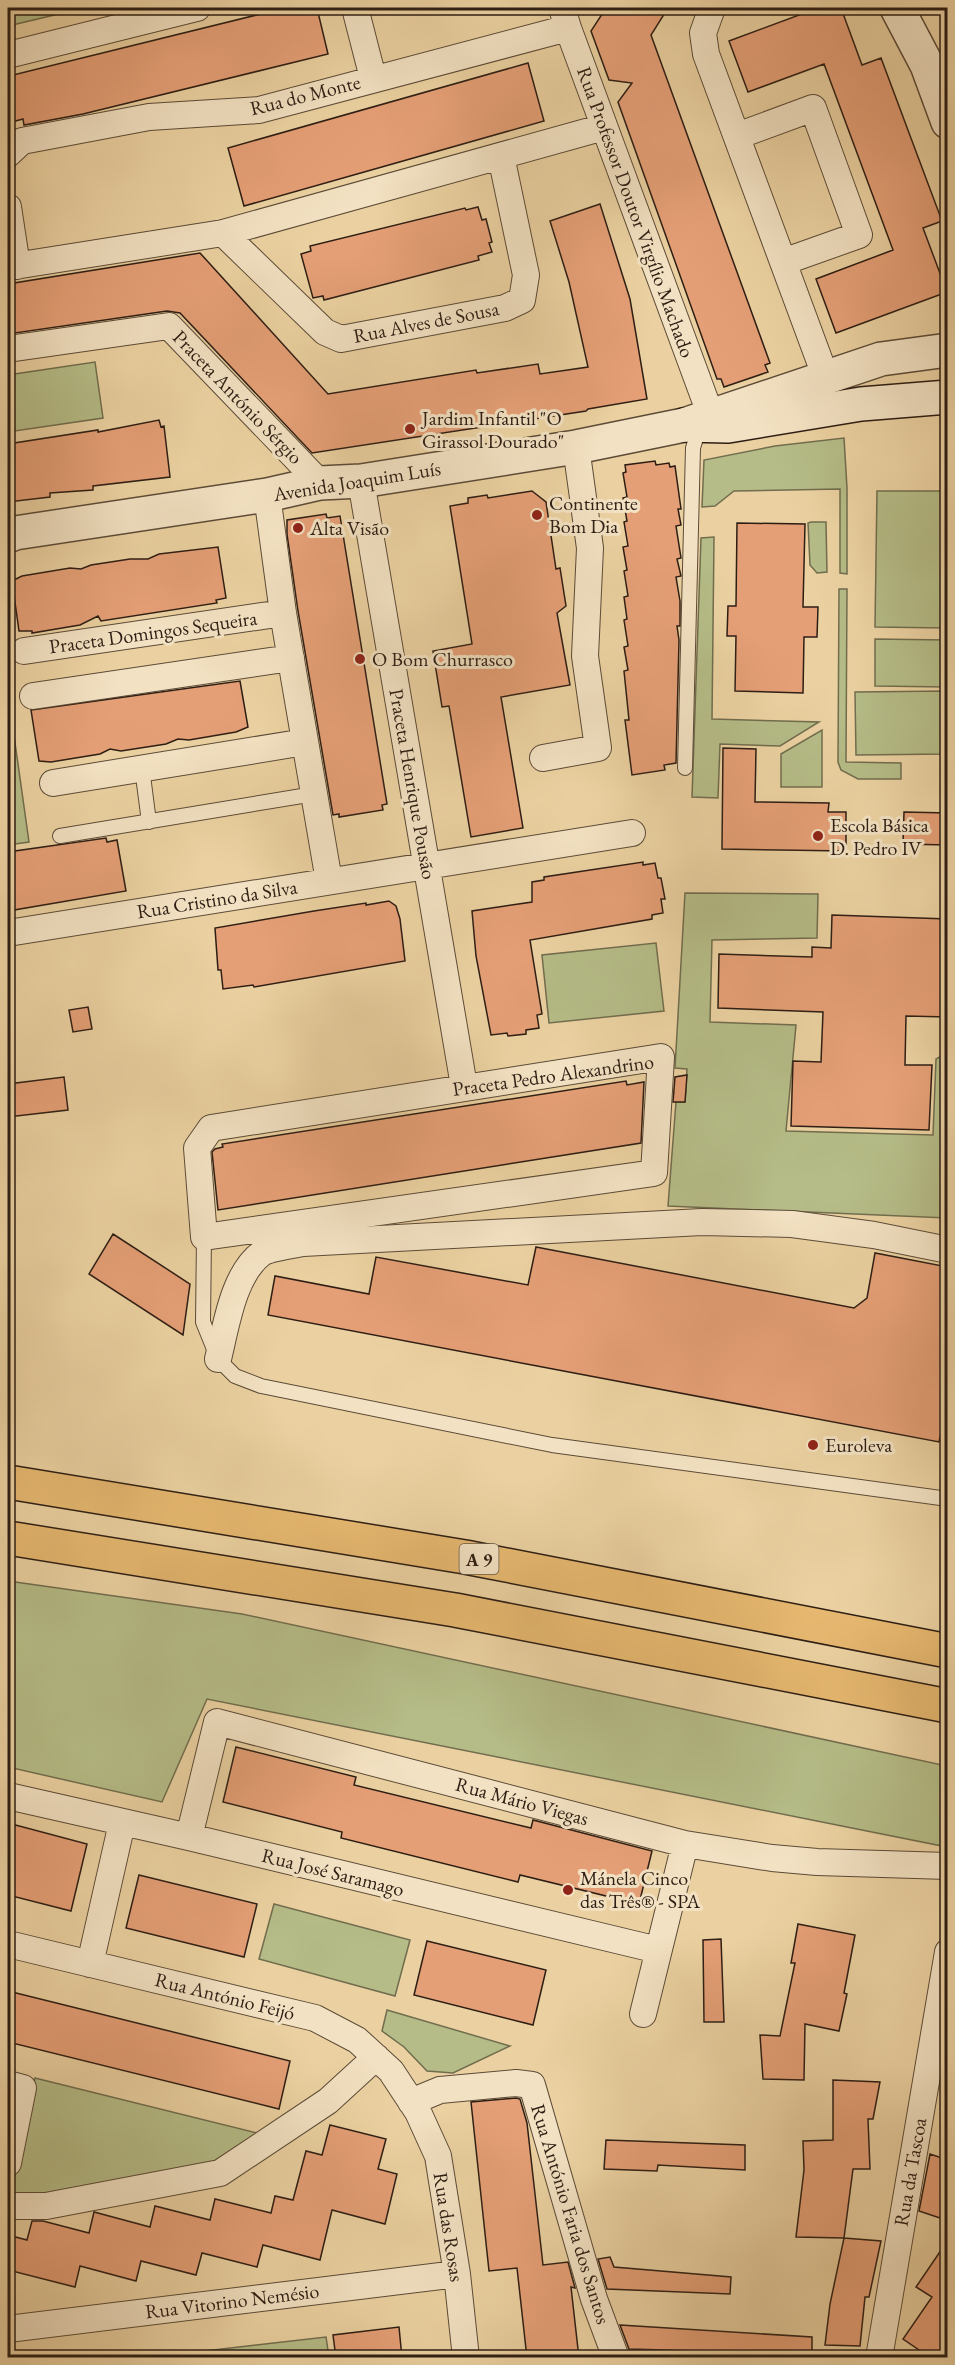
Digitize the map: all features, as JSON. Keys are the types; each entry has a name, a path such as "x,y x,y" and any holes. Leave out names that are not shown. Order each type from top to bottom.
{"highway":[{"name":"A 9","path":"8,1482 465,1557 948,1651"},
{"path":"8,1538 454,1610 948,1706"}],"street":[{"path":"8,55 197,8"},
{"path":"355,8 373,78"},
{"path":"712,8 703,33 706,54 826,378"},
{"path":"897,8 927,65 948,122"},
{"name":"Rua do Monte","path":"8,154 21,141 149,117 258,110 373,78 565,18"},
{"name":"Rua Professor Doutor Virgílio Machado","path":"565,18 604,127 698,422"},
{"path":"927,65 948,93"},
{"path":"737,136 813,108 859,235 783,262"},
{"path":"8,207 12,266 223,233 604,127"},
{"name":"Rua Alves de Sousa","path":"223,233 325,332 341,339 506,308 522,300 526,274 501,156"},
{"name":"Praceta António Sérgio","path":"8,349 169,326 320,483"},
{"name":"Avenida Joaquim Luís","path":"10,533 267,495 320,483 361,481 576,447 698,422 881,359 948,350"},
{"path":"698,422 728,426 861,404 938,397"},
{"path":"543,758 598,748 585,657 590,548 576,447"},
{"name":"Praceta Henrique Pousão","path":"361,481 464,1086"},
{"name":"Praceta Domingos Sequeira","path":"267,495 283,613 329,881"},
{"name":"Praceta Domingos Sequeira","path":"24,651 283,613"},
{"path":"33,696 291,658"},
{"path":"53,783 305,741"},
{"name":"Rua Cristino da Silva","path":"8,933 632,833"},
{"name":"Praceta Pedro Alexandrino","path":"661,1057 654,1173 204,1237 197,1148 211,1128 464,1086 661,1057"},
{"path":"218,1359 229,1312 241,1278 263,1253 303,1243 702,1222 792,1224 874,1235 948,1250"},
{"name":"Rua Mário Viegas","path":"189,1837 217,1722 685,1844 818,1862 948,1866"},
{"name":"Rua José Saramago","path":"8,1796 189,1837 658,1950"},
{"path":"90,1964 122,1823"},
{"path":"643,2014 685,1844"},
{"name":"Rua António Feijó","path":"8,1944 315,2018 357,2040 391,2071 411,2102"},
{"name":"Rua da Tascoa","path":"879,2358 942,2022 948,1952"},
{"path":"8,2206 46,2206 220,2173 328,2101 376,2057"},
{"name":"Rua António Faria dos Santos","path":"411,2102 440,2090 516,2083 532,2085 594,2299 616,2358"},
{"path":"8,2084 23,2088 8,2163"},
{"name":"Rua das Rosas","path":"411,2102 438,2156 457,2274 466,2358"},
{"name":"Rua Vitorino Nemésio","path":"8,2329 457,2274"}],"lane":[{"path":"685,768 693,448 698,422"},
{"path":"142,768 149,822"},
{"path":"60,836 314,794"},
{"path":"204,1237 202,1322 218,1359 236,1376 261,1386 552,1445 948,1499"}],"green space":[{"path":"8,8 84,8 8,26"},
{"path":"95,362 103,418 8,432 8,375"},
{"path":"844,438 847,488 847,574 840,573 840,489 734,491 715,506 702,507 704,460 775,446"},
{"path":"877,491 947,491 947,628 875,627"},
{"path":"826,522 827,572 817,573 810,565 808,523"},
{"path":"714,537 712,719 819,722 780,746 720,744 718,798 692,797 701,538"},
{"path":"839,589 847,589 846,762 901,763 901,779 858,779 841,770 838,762"},
{"path":"875,639 947,640 947,687 875,686"},
{"path":"947,691 947,754 856,755 855,692"},
{"path":"8,693 29,842 8,845"},
{"path":"822,730 822,787 781,787 781,754"},
{"path":"685,893 818,894 817,938 712,940 710,1022 796,1025 786,1131 933,1135 936,1059 947,1053 947,1218 668,1206 676,1102 685,1102 687,1069 675,1068"},
{"path":"656,943 664,1011 549,1023 542,955"},
{"path":"8,1581 242,1614 947,1766 947,1847 207,1699 162,1802 8,1767"},
{"path":"274,1904 410,1940 395,1996 259,1959"},
{"path":"387,2010 510,2046 453,2073 427,2071 404,2047 382,2031"},
{"path":"35,2078 261,2134 214,2165 46,2197 11,2193"},
{"path":"326,2337 329,2357 153,2357"}],"building":[{"path":"285,8 317,8 328,54 83,114 24,125 23,119 8,123 8,80 14,78 13,75"},
{"path":"606,8 668,8 651,35 770,363 765,365 768,372 724,387 721,379 717,379 618,102 632,83 609,80 591,31"},
{"path":"818,8 841,8 862,65 881,58 942,221 923,228 947,292 836,333 816,279 893,250 824,64 748,92 729,41"},
{"path":"528,63 544,121 244,206 228,148"},
{"path":"600,204 630,299 647,399 586,411 312,453 180,313 167,311 8,334 8,284 200,253 328,394 476,370 477,373 538,364 540,374 588,367 569,282 550,221"},
{"path":"478,207 482,220 486,219 492,242 489,243 492,252 478,256 479,260 324,300 323,296 313,298 301,254 311,251 310,246 465,208 466,210"},
{"path":"159,420 161,427 164,426 170,477 93,486 93,490 50,493 50,497 8,502 8,444 98,430 98,432"},
{"path":"655,461 656,465 669,463 670,467 675,466 681,509 678,509 681,525 676,526 681,558 677,559 681,576 676,577 680,601 680,626 677,626 679,640 676,763 664,765 665,770 632,775 625,720 629,720 624,671 628,670 624,647 628,646 624,620 627,619 624,597 628,596 623,547 628,546 623,498 627,497 623,473 626,472 625,465"},
{"path":"532,491 546,502 556,569 560,568 566,606 557,613 570,685 501,697 523,828 471,837 449,706 442,707 433,651 472,644 450,506 468,503 468,498 487,495 488,498"},
{"path":"326,514 327,518 340,516 387,804 382,805 383,810 339,817 339,814 333,815 287,534 287,520"},
{"path":"737,523 805,524 803,607 818,607 817,637 804,637 803,693 735,691 736,636 727,636 728,606 736,606"},
{"path":"218,547 226,598 216,600 217,603 101,621 98,616 80,625 32,633 32,631 19,631 12,581 22,576"},
{"path":"240,681 248,727 236,732 189,740 178,739 166,744 121,751 110,749 100,754 51,762 39,761 31,710"},
{"path":"723,748 756,749 755,802 829,803 828,812 846,812 846,851 722,849"},
{"path":"904,812 948,813 948,845 903,844"},
{"path":"106,838 107,842 117,840 126,891 8,911 8,852"},
{"path":"643,862 643,865 655,863 658,878 661,878 665,899 661,899 663,913 652,915 652,919 530,940 542,1014 537,1015 539,1028 526,1030 526,1034 491,1035 476,956 472,911 532,902 532,882 544,880 544,877"},
{"path":"389,901 396,906 400,919 405,961 254,987 253,985 223,989 221,970 218,970 215,928"},
{"path":"832,915 948,919 948,1017 906,1016 905,1065 932,1065 929,1130 791,1126 793,1061 821,1062 823,1012 718,1008 719,954 812,957 812,947 831,948"},
{"path":"88,1007 92,1029 73,1032 69,1010"},
{"path":"687,1075 685,1102 673,1102 675,1077"},
{"path":"64,1077 68,1110 8,1117 8,1084"},
{"path":"626,1081 627,1085 644,1082 641,1143 218,1210 212,1152 223,1147 222,1144"},
{"path":"113,1234 190,1284 183,1335 89,1274"},
{"path":"536,1247 854,1308 867,1298 875,1253 948,1267 948,1398 939,1442 268,1315 275,1276 369,1294 376,1257 528,1285"},
{"path":"236,1747 356,1777 354,1785 531,1828 533,1820 652,1851 639,1904 520,1875 518,1882 341,1838 342,1832 223,1802"},
{"path":"8,1823 87,1844 71,1911 8,1895"},
{"path":"139,1875 257,1904 244,1957 126,1928"},
{"path":"798,1924 855,1935 844,1993 847,1994 839,2031 805,2024 804,2080 763,2079 760,2035 780,2036 795,1963 791,1963"},
{"path":"721,1939 724,2022 704,2022 703,1940"},
{"path":"427,1941 546,1970 533,2025 414,1995"},
{"path":"8,1991 290,2061 279,2109 8,2042"},
{"path":"833,2080 880,2082 873,2119 868,2119 870,2169 853,2169 844,2238 796,2237 804,2170 803,2141 833,2140"},
{"path":"520,2099 527,2123 543,2265 568,2262 575,2288 571,2287 579,2358 527,2358 517,2268 489,2271 471,2102"},
{"path":"330,2125 386,2139 378,2169 397,2174 385,2224 332,2210 320,2260 263,2245 257,2267 202,2253 196,2275 141,2261 136,2281 80,2266 75,2287 8,2270 8,2235 27,2240 32,2221 43,2221 89,2233 94,2212 150,2227 155,2206 210,2220 215,2199 271,2213 275,2196 293,2200 306,2151 322,2155"},
{"path":"606,2140 745,2145 745,2170 658,2165 657,2171 604,2169"},
{"path":"930,2154 948,2160 948,2193 940,2218 919,2211"},
{"path":"844,2238 881,2241 869,2297 865,2297 860,2346 825,2345 830,2304"},
{"path":"948,2240 948,2358 931,2358 903,2339 932,2297 916,2287"},
{"path":"610,2257 614,2267 731,2277 730,2294 607,2289 598,2259"},
{"path":"620,2325 812,2337 812,2354 629,2349"},
{"path":"399,2327 402,2358 336,2358 333,2335"}],"place":[{"name":"Jardim Infantil \"O Girassol Dourado\"","path":"410,429"},
{"name":"Continente Bom Dia","path":"537,515"},
{"name":"Alta Visão","path":"298,528"},
{"name":"O Bom Churrasco","path":"360,659"},
{"name":"Escola Básica D. Pedro IV","path":"818,836"},
{"name":"Euroleva","path":"813,1445"},
{"name":"Mánela Cinco das Três® - SPA","path":"568,1890"}]}
